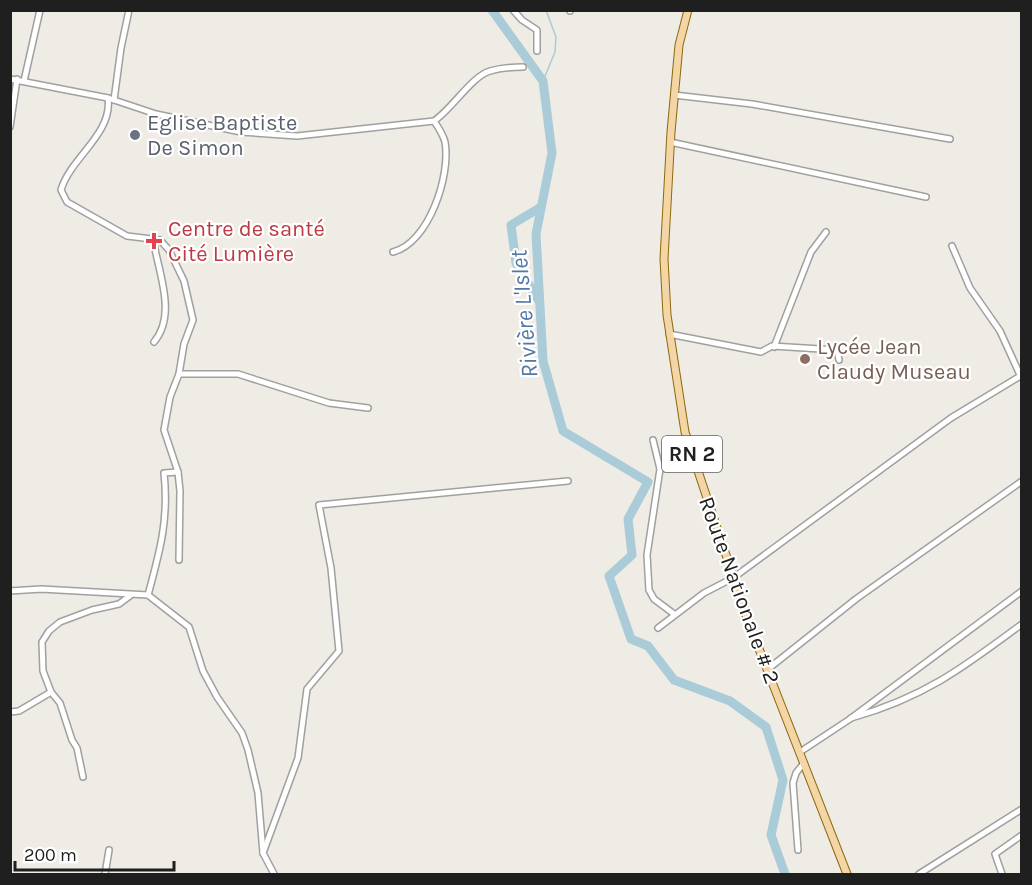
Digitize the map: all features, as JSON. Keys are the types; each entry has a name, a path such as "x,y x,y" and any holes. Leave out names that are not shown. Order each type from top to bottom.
{"main road":[{"name":"Route Nationale # 2","path":"688,10 679,45 674,95 664,259 669,334 685,432 733,578 847,874"}],"street":[{"path":"24,81 40,10"},
{"path":"129,10 107,118 64,177 62,197 128,236 160,240 169,250 184,280 193,320 184,344 179,374 170,398 164,430 178,472 179,560"},
{"path":"513,10 522,20 537,30 537,51"},
{"path":"10,128 14,79 34,85 111,99 156,114 241,132 297,136 434,121 447,112 474,83 489,71 523,67"},
{"path":"674,95 752,104 950,139"},
{"path":"393,252 404,249 417,238 438,200 445,145 434,121"},
{"path":"670,142 926,197"},
{"path":"774,347 811,252 826,232"},
{"path":"153,238 165,296 160,332 154,342"},
{"path":"658,628 674,614 733,578 951,418 1021,376 1000,331 970,288 952,246"},
{"path":"669,334 761,352 774,347 837,350 839,360"},
{"path":"179,374 238,374 329,402 368,408"},
{"path":"653,441 660,469 647,555 649,590 654,599 674,614"},
{"path":"660,469 694,464"},
{"path":"148,596 159,558 168,505 164,473 178,472"},
{"path":"263,853 298,758 307,689 339,651 331,568 319,505 568,481"},
{"path":"768,669 856,599 1022,482"},
{"path":"10,591 41,589 148,596 189,627 203,671 217,698 242,733 258,793 263,853 274,874"},
{"path":"800,752 850,718 1022,591"},
{"path":"83,777 77,748 72,740 60,703 51,692 41,653 42,642 49,631 60,622 92,610 119,604 131,595"},
{"path":"850,718 902,702 938,684 1022,624"},
{"path":"10,712 19,711 51,692"},
{"path":"798,850 793,783 796,773 804,763"},
{"path":"919,874 1022,809"},
{"path":"1002,874 995,854 1022,835"},
{"path":"105,874 109,850"}],"waterway":[{"name":"Rivière L'Islet","path":"492,10 543,81 552,153 536,234 543,361 563,431 648,482 628,519 632,555 609,576 631,639 648,646 674,680 730,701 766,727 783,780 771,835 785,874"},
{"path":"543,81 555,52 556,37 546,10"},
{"path":"539,301 516,263 511,225 541,207"}],"place":[{"name":"Eglise Baptiste De Simon","path":"135,135"},
{"name":"Centre de santé Cité Lumière","path":"154,241"},
{"name":"Lycée Jean Claudy Museau","path":"805,359"}]}
